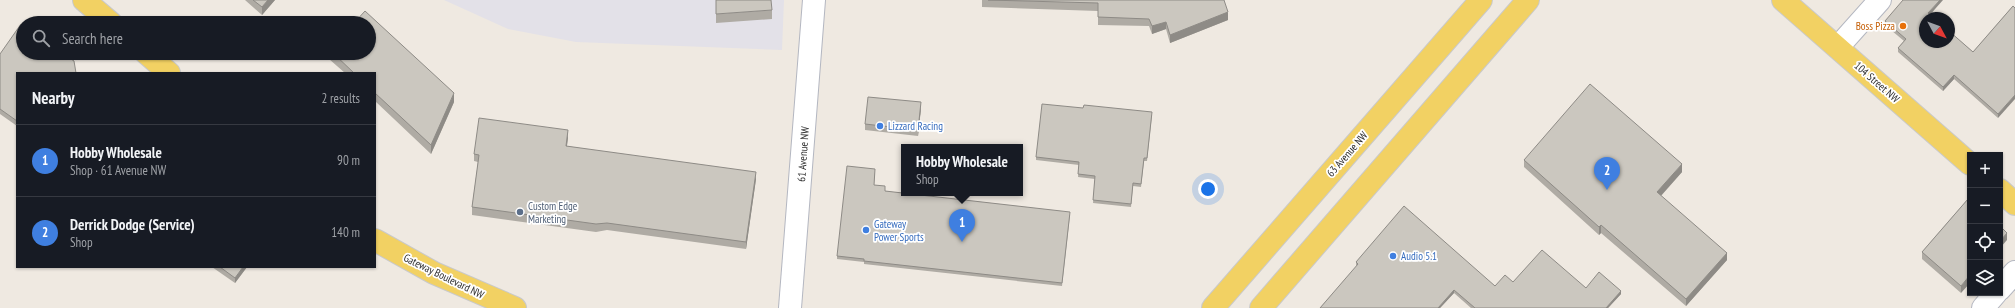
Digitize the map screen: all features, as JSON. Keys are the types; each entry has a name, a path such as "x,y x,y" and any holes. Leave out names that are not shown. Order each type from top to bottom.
{"main road":[{"path":"84,0 103,16"},
{"name":"63 Avenue NW","path":"1213,308 1481,0"},
{"path":"1261,308 1528,0"},
{"name":"104 Street NW","path":"1783,0 1967,161"},
{"path":"154,60 167,72"},
{"path":"2003,193 2015,204"},
{"name":"Gateway Boulevard NW","path":"376,241 434,273 515,308"}],"street":[{"name":"61 Avenue NW","path":"790,308 814,0"},
{"path":"1838,47 1880,0"},
{"path":"2003,286 2015,272"},
{"path":"1983,308 1993,296"}],"shaded area":[{"path":"444,0 784,0 782,50 576,42 508,29"}],"building":[{"path":"253,0 268,0 262,7"},
{"path":"716,0 771,0 772,10 716,14"},
{"path":"988,0 1224,0 1228,12 1170,35 1166,22 1152,26 1149,19 1098,17 1098,3"},
{"path":"1903,0 1940,0 1929,12 1919,12 1919,48 1955,48 1955,36 1973,52 2013,6 2015,8 2015,95 1998,114 1954,75 1943,87 1898,48 1906,39 1885,21"},
{"path":"365,11 370,16 360,16"},
{"path":"376,21 454,93 431,145 376,94 376,72 353,72 340,60 376,60"},
{"path":"16,31 16,60 72,60 76,72 16,72 16,120 0,109 0,54"},
{"path":"1590,84 1682,164 1657,192 1727,253 1686,299 1601,225 1599,227 1524,160"},
{"path":"868,97 921,102 918,130 865,124"},
{"path":"1042,104 1083,108 1084,105 1152,112 1147,158 1144,158 1141,184 1133,183 1131,204 1093,200 1095,176 1078,174 1079,162 1036,157"},
{"path":"479,118 568,130 566,146 756,172 746,242 607,223 596,224 472,207 479,155 474,154"},
{"path":"847,166 875,169 874,185 885,186 885,191 901,193 901,196 929,196 1070,212 1062,283 864,261 864,259 837,256"},
{"path":"1967,200 1967,279 1961,286 1922,252"},
{"path":"1404,206 1495,286 1505,275 1513,282 1542,250 1586,288 1599,272 1621,291 1606,308 1475,308 1454,290 1438,308 1320,308 1358,264 1356,262"},
{"path":"2003,229 2007,233 2003,238"},
{"path":"221,268 242,268 235,278"}],"place":[{"name":"Boss Pizza","path":"1903,26"},
{"name":"Lizzard Racing","path":"880,126"},
{"name":"Derrick Dodge (Service)","path":"1607,190"},
{"name":"Custom Edge Marketing","path":"520,212"},
{"name":"Gateway Power Sports","path":"866,230"},
{"name":"Hobby Wholesale","path":"962,242"},
{"name":"Audio 5.1","path":"1393,256"}]}
